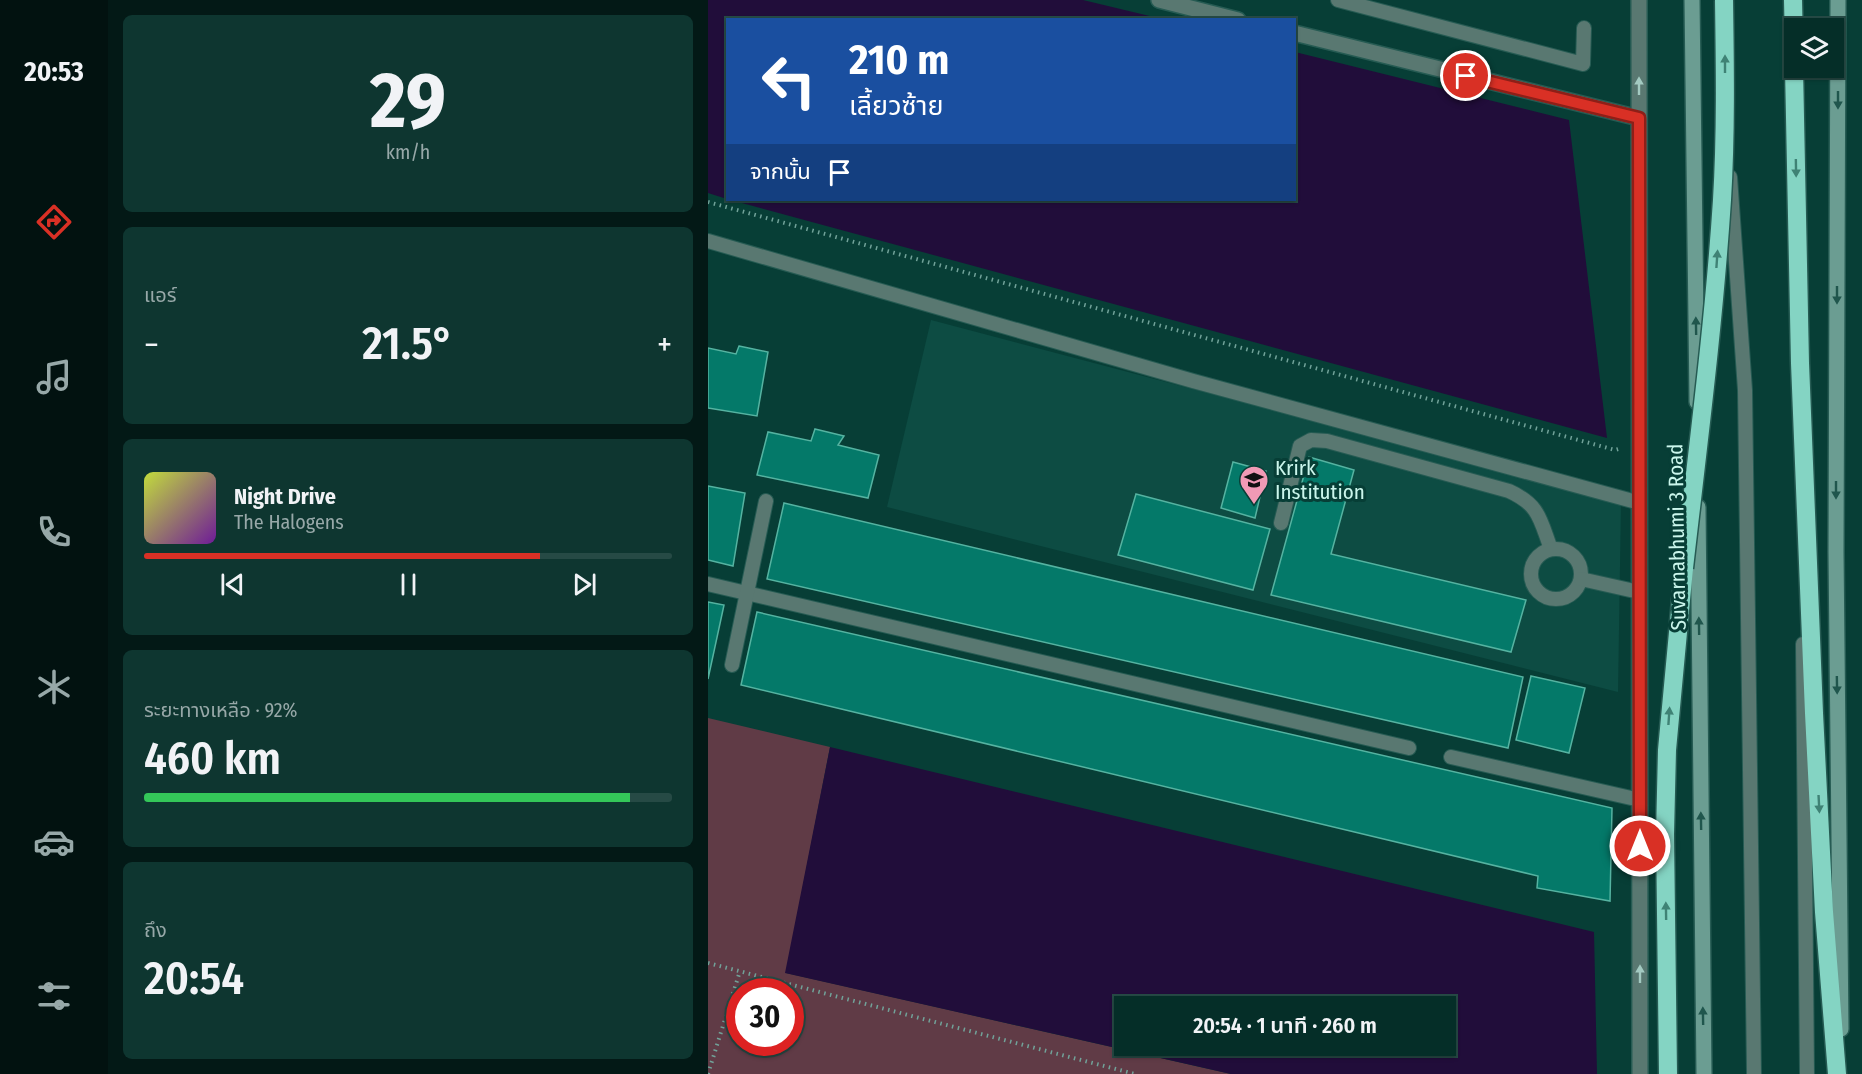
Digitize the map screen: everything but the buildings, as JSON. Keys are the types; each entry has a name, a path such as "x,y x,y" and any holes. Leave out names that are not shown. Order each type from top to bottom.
{"highway":[{"path":"1668,1074 1665,834 1667,750 1673,670 1716,280 1722,200 1725,104 1724,0"},
{"path":"1793,0 1793,18"},
{"path":"1794,78 1800,363 1824,912 1839,1074"}],"main road":[{"name":"Suvarnabhumi 3 Road","path":"1692,0 1704,1074"},
{"path":"1838,0 1836,519 1839,1074"}],"street":[{"path":"1159,0 1230,18"},
{"path":"1639,0 1640,1074"},
{"path":"1296,33 1639,118"}],"lane":[{"path":"1338,0 1583,64 1584,28"},
{"path":"1725,104 1745,390 1754,1074"},
{"path":"708,241 1193,381 1640,503"},
{"path":"1800,363 1808,1074"},
{"path":"1281,523 1300,447 1311,440 1327,441 1509,491 1526,498 1536,510 1551,549"},
{"path":"732,664 766,501"},
{"path":"1551,549 1560,549 1574,556 1581,571 1581,579 1572,593 1565,597 1549,597 1536,589 1531,573 1537,558 1551,549"},
{"path":"1581,579 1639,592"},
{"path":"708,584 1409,748"},
{"path":"1451,757 1640,800"}],"path":[{"path":"708,202 1615,450 1640,442"},
{"path":"708,963 1135,1074"},
{"path":"708,1074 740,971"}],"shaded area":[{"path":"708,0 1083,0 1158,18 726,18 726,199 708,193"},
{"path":"1296,52 1569,120 1607,438 735,201 1296,201"},
{"name":"Krirk Institution","path":"931,320 1621,502 1618,692 887,507"},
{"path":"708,718 830,747 786,973 1114,1047 1114,1056 1152,1056 1231,1074 708,1074"},
{"path":"830,747 1594,932 1597,1074 1231,1074 1152,1056 1456,1056 1456,996 1114,996 1114,1048 785,973"}],"place":[{"name":"Krirk Institution","path":"1254,506"}],"route":[{"path":"1466,76 1639,118 1640,846"}]}
